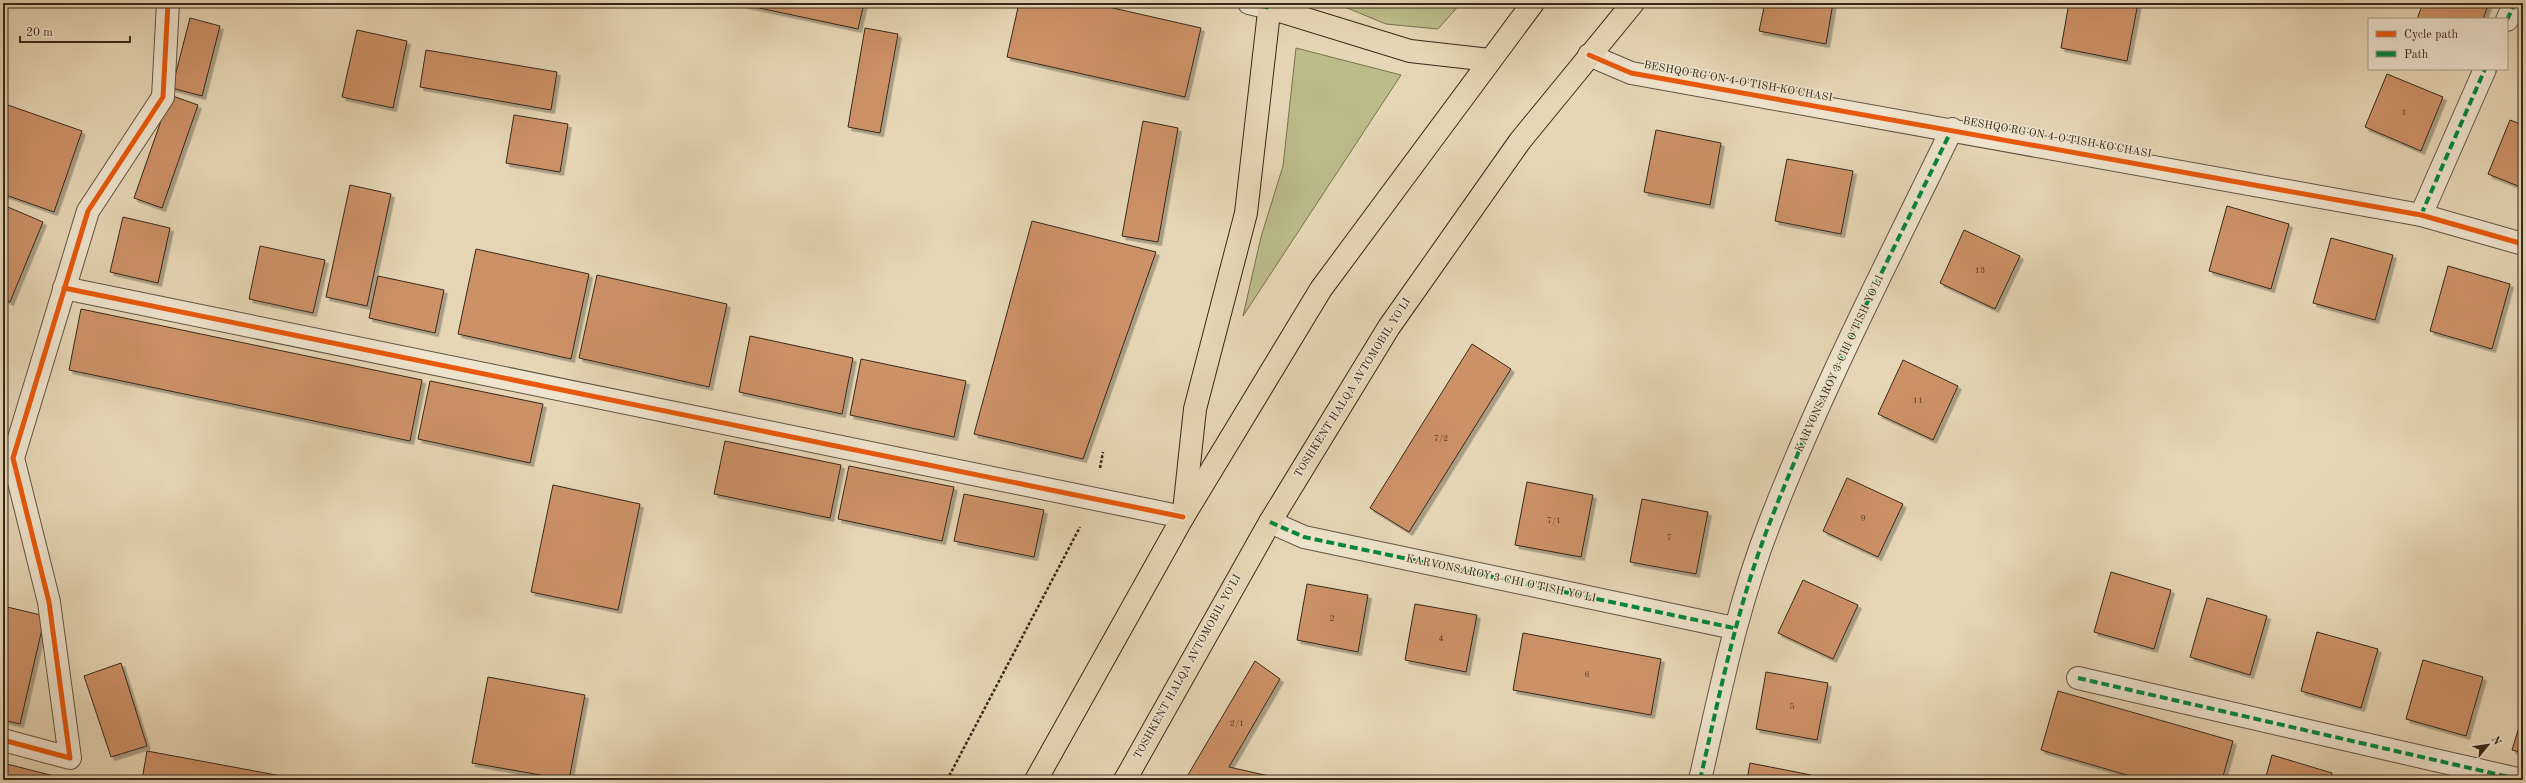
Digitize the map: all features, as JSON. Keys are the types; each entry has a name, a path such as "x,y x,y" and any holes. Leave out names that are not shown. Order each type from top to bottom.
{"highway":[{"path":"1036,780 1184,517 1321,289 1533,3"},
{"name":"TOSHKENT HALQA AVTOMOBIL YO'LI","path":"1125,780 1270,522 1389,327 1520,141 1633,3"},
{"path":"1184,517 1194,409 1246,213 1270,5 1410,51 1490,60"}],"street":[{"path":"3,740 70,758 49,602 14,458 88,211 163,97 168,3"},
{"path":"1249,3 1270,5"},
{"path":"2508,18 2515,3"},
{"name":"BESHQO'RG'ON 4-O'TISH KO'CHASI","path":"1589,55 1631,73 1952,129 2421,215 2523,244"},
{"path":"2421,215 2486,70"},
{"name":"KARVONSAROY 3-CHI O'TISH YO'LI","path":"1700,780 1734,628 1769,523 1815,413 1952,129"},
{"path":"64,288 1184,517"},
{"name":"KARVONSAROY 3-CHI O'TISH YO'LI","path":"1270,522 1304,537 1323,542 1734,628"},
{"path":"2078,678 2522,780"}],"path":[{"path":"947,780 1095,498 1103,452"}],"green space":[{"path":"1335,3 1461,3 1438,29 1386,24"},
{"path":"1296,48 1401,75 1243,316 1261,237 1283,166"}],"building":[{"path":"736,3 864,3 858,29"},
{"path":"1019,3 1091,3 1201,28 1185,97 1007,57"},
{"path":"1765,3 1833,3 1826,44 1759,31"},
{"path":"2069,3 2138,3 2127,61 2061,48"},
{"path":"2423,3 2489,3 2483,18 2417,18"},
{"path":"190,18 220,26 202,96 172,88"},
{"path":"865,28 898,34 880,133 848,127"},
{"path":"357,30 407,41 393,108 342,97"},
{"path":"426,50 557,72 551,110 420,87"},
{"path":"2387,74 2443,97 2421,151 2365,127"},
{"path":"170,95 198,105 162,208 134,198"},
{"path":"5,104 82,131 54,212 3,194"},
{"path":"514,115 568,124 560,172 506,163"},
{"path":"2510,120 2523,125 2523,188 2488,174"},
{"path":"1143,121 1178,128 1158,242 1122,236"},
{"path":"1656,130 1721,143 1710,205 1644,192"},
{"path":"1787,159 1853,171 1841,234 1775,221"},
{"path":"350,185 391,194 367,306 326,297"},
{"path":"3,205 43,222 10,302 3,299"},
{"path":"2227,206 2289,224 2271,289 2209,271"},
{"path":"123,217 170,228 158,283 110,272"},
{"path":"1032,221 1156,252 1083,459 974,434"},
{"path":"1964,230 2020,256 1995,309 1940,283"},
{"path":"2331,238 2393,255 2375,320 2313,303"},
{"path":"260,246 325,260 313,313 249,299"},
{"path":"476,249 589,274 571,359 458,334"},
{"path":"2448,266 2510,284 2492,349 2430,331"},
{"path":"597,275 727,304 709,387 579,358"},
{"path":"378,276 444,290 435,333 369,318"},
{"path":"81,309 422,380 410,441 69,370"},
{"path":"750,336 853,358 842,414 739,392"},
{"path":"1472,344 1511,369 1409,532 1370,508"},
{"path":"861,359 966,381 954,437 850,415"},
{"path":"1903,360 1958,386 1933,440 1878,414"},
{"path":"430,381 543,404 530,463 418,439"},
{"path":"725,441 841,465 830,518 714,494"},
{"path":"849,466 954,487 942,541 838,519"},
{"path":"1847,478 1903,504 1878,557 1823,531"},
{"path":"1527,482 1593,495 1581,557 1515,545"},
{"path":"553,485 640,504 618,610 531,592"},
{"path":"964,494 1044,510 1034,557 954,541"},
{"path":"1642,499 1708,512 1696,574 1630,562"},
{"path":"2111,572 2171,590 2154,649 2094,632"},
{"path":"1803,580 1858,605 1833,659 1778,633"},
{"path":"1307,584 1368,595 1358,652 1297,640"},
{"path":"2207,598 2267,616 2250,675 2190,657"},
{"path":"1415,604 1477,615 1466,672 1405,660"},
{"path":"3,606 45,616 20,724 3,720"},
{"path":"2317,632 2378,649 2361,708 2301,691"},
{"path":"1523,633 1661,659 1651,715 1513,690"},
{"path":"2423,660 2483,677 2466,736 2406,719"},
{"path":"1255,661 1280,679 1229,767 1287,780 1185,780"},
{"path":"121,663 147,746 111,757 84,676"},
{"path":"1766,672 1828,683 1817,740 1756,729"},
{"path":"488,677 585,695 569,780 472,763"},
{"path":"2058,691 2233,741 2222,780 2144,780 2041,750"},
{"path":"2523,714 2523,753 2512,750"},
{"path":"147,751 303,780 142,780"},
{"path":"2272,755 2332,773 2330,780 2265,780"},
{"path":"3,763 70,780 3,780"},
{"path":"1750,763 1811,775 1810,780 1747,780"}],"marked path":[{"path":"1249,3 1270,8"},
{"path":"2508,18 2515,3"},
{"path":"2421,215 2485,70"},
{"path":"1700,780 1730,650 1748,586 1770,522 1790,472 1834,373 1880,275 1952,129"},
{"path":"1270,522 1304,537 1734,628"},
{"path":"2078,678 2522,780"}],"cycle path":[{"path":"3,740 70,758 49,602 13,458 88,211 163,97 168,3"},
{"path":"1589,55 1631,73 2421,215 2523,244"},
{"path":"64,288 1183,517"}]}
